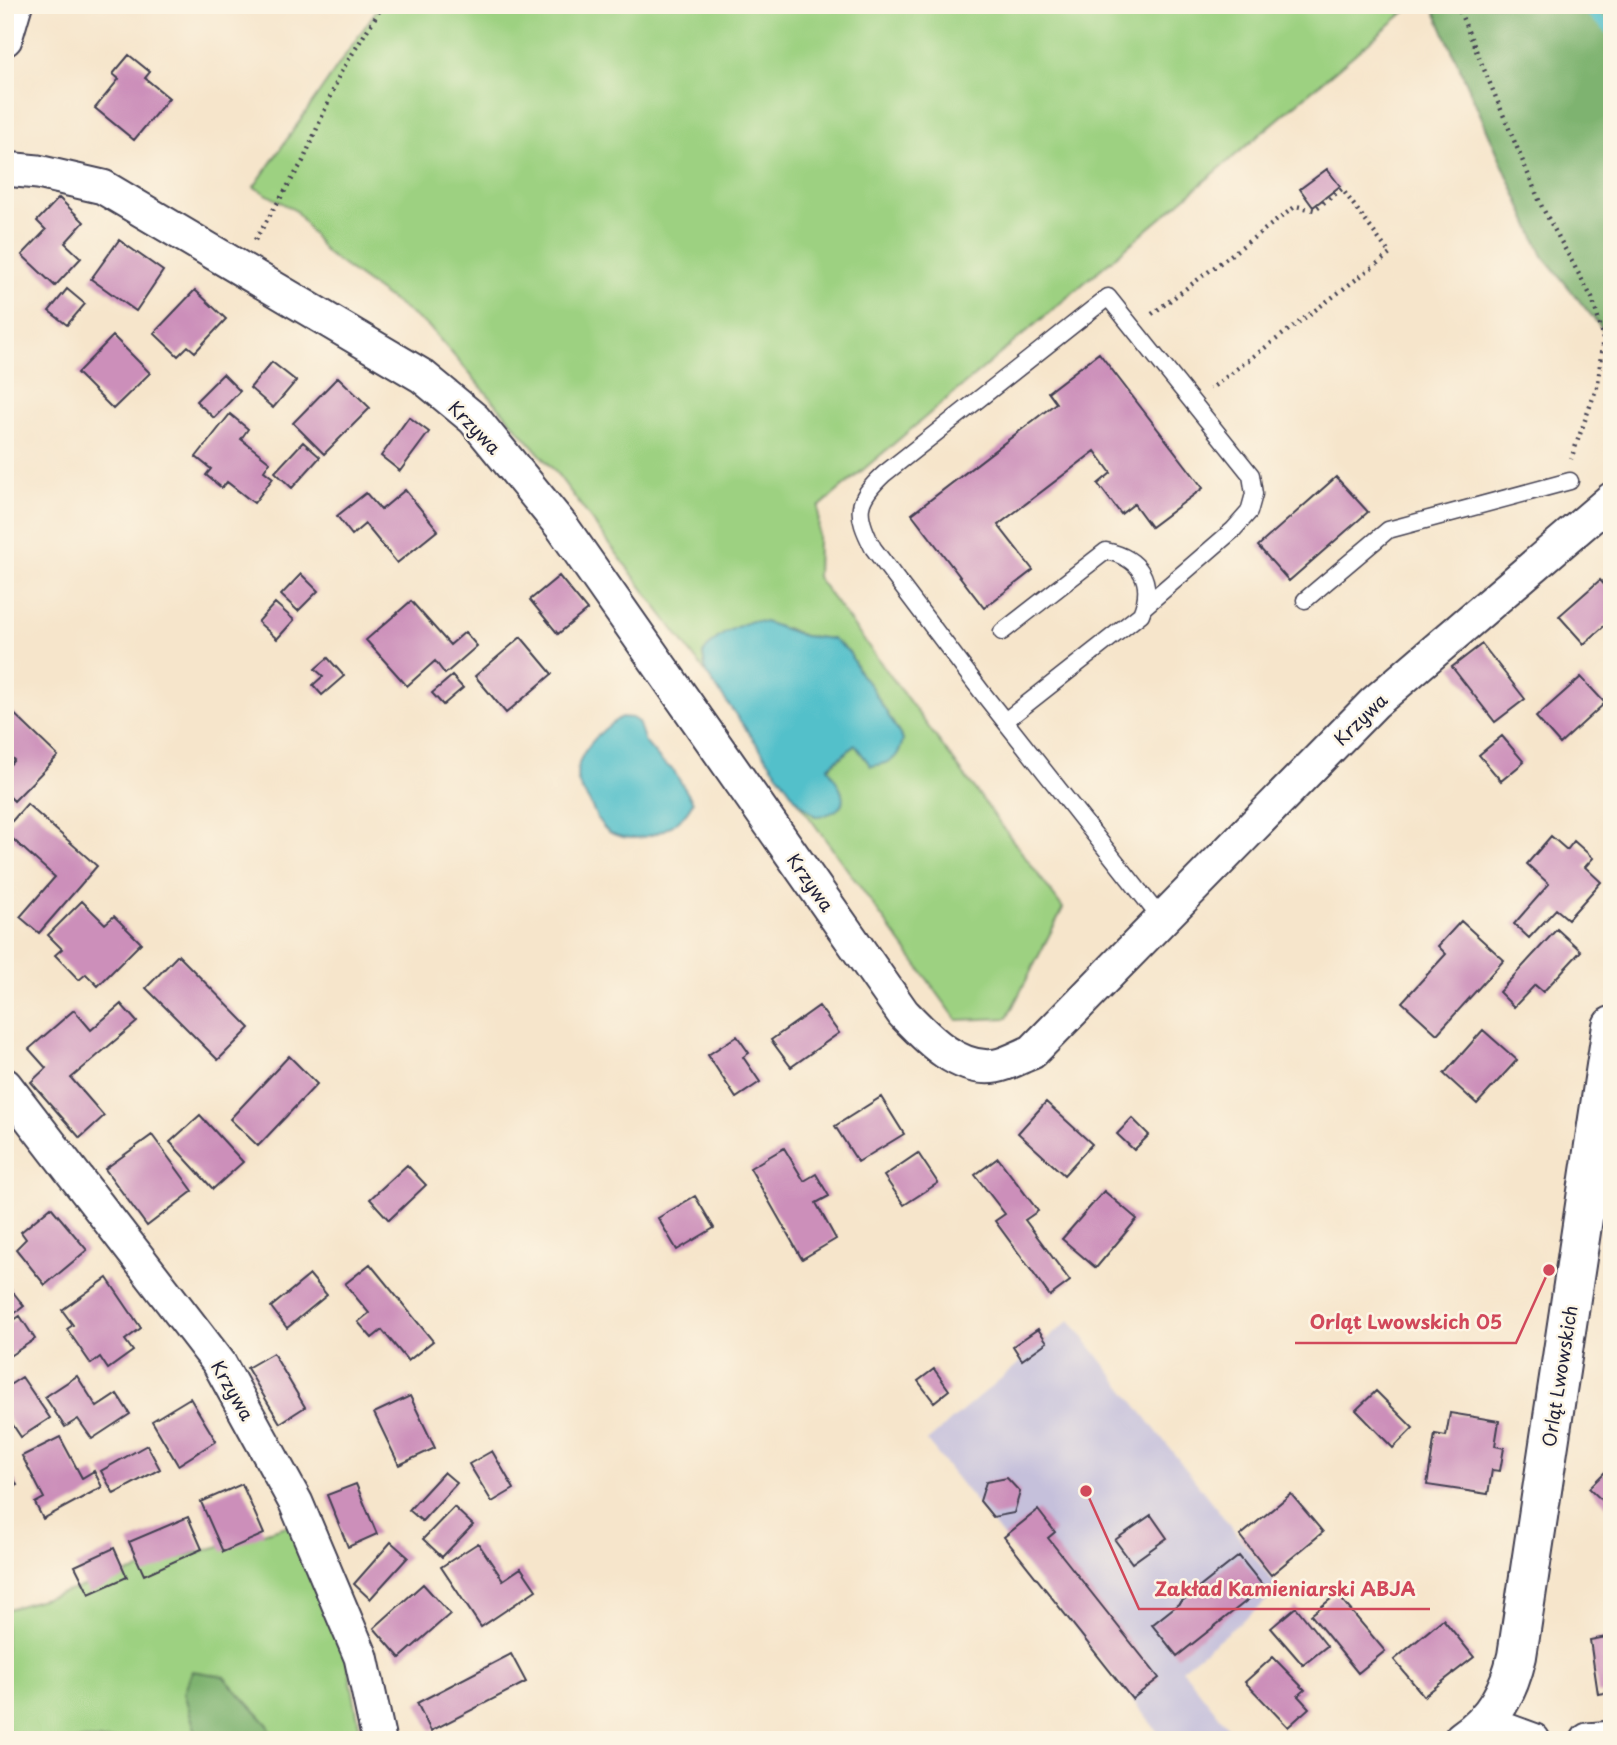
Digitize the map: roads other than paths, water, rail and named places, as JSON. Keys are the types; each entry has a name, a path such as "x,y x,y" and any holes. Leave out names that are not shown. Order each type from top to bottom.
{"street":[{"path":"5,39 15,5"},
{"name":"Krzywa","path":"5,169 38,172 103,187 422,376 474,419 563,528 897,1003 932,1044 966,1063 995,1066 1032,1052 1374,703 1612,499"},
{"name":"Orląt Lwowskich","path":"1476,1730 1506,1692 1517,1656 1612,1026"},
{"name":"Krzywa","path":"5,1085 219,1363 296,1503 313,1542 361,1657 379,1740"},
{"path":"1476,1730 1503,1730 1533,1740"},
{"path":"1588,1740 1612,1738"}],"lane":[{"path":"1144,607 1233,530 1249,512 1254,494 1251,475 1108,297 884,474 867,490 860,508 862,528 873,548 1004,721 1162,920"},
{"path":"1305,600 1388,530 1570,481"},
{"path":"1002,632 1106,551 1121,554 1137,566 1147,584 1148,598 1141,614 1004,721"}],"water":[{"path":"752,621 765,622 804,636 833,639 849,652 860,674 870,685 903,740 896,756 884,763 871,766 855,745 828,767 840,787 843,800 835,811 815,816 796,799 706,673 703,654 713,642 725,633"},
{"path":"621,717 632,718 638,722 645,742 661,761 673,770 693,802 679,820 669,827 635,838 613,834 606,829 597,818 578,781 580,762 590,744"}],"waterway":[{"path":"1582,5 1612,31"}],"place":[{"name":"Orląt Lwowskich 05","path":"1549,1270"},
{"name":"Zakład Kamieniarski ABJA","path":"1086,1491"}]}
